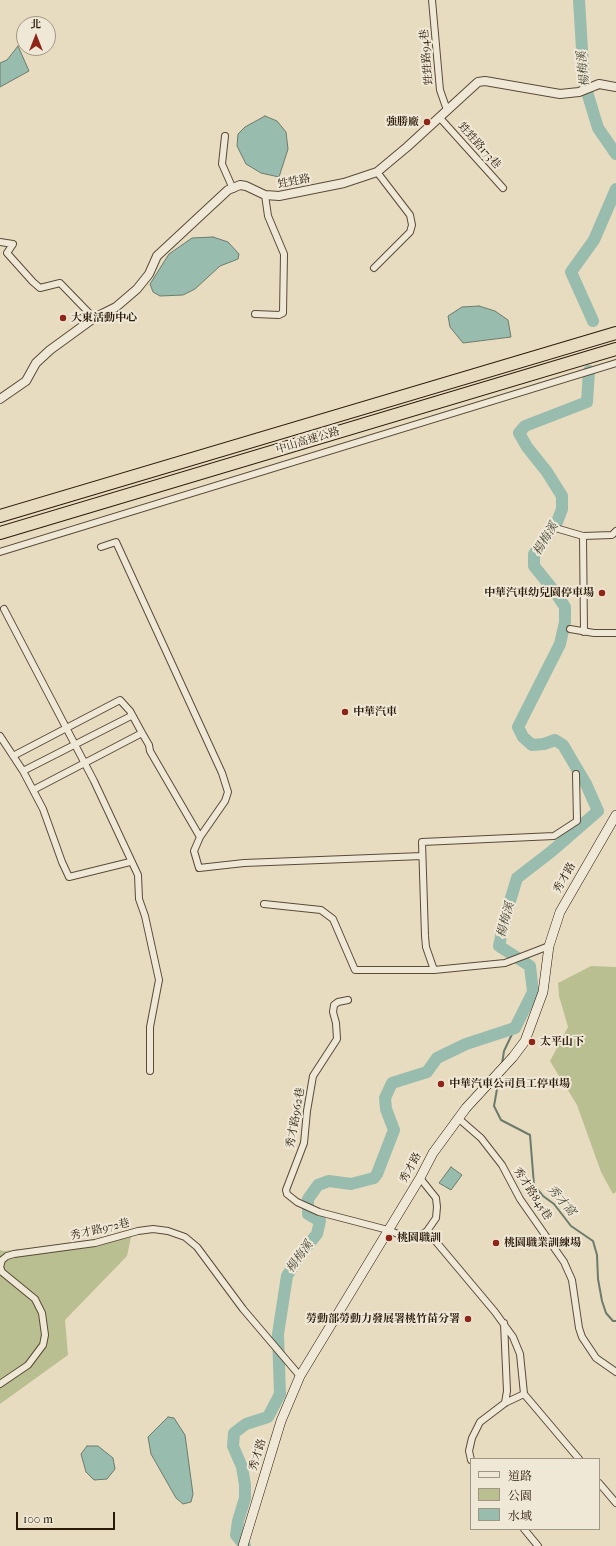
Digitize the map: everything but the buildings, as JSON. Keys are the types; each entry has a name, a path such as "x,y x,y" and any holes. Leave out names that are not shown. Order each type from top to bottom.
{"highway":[{"name":"中山高速公路","path":"0,516 616,333"},
{"name":"中山高速公路","path":"0,533 616,349"}],"main road":[{"name":"秀才路","path":"243,1546 281,1421 300,1376 420,1178 433,1152 458,1118 513,1057 525,1041 543,992 549,946 560,912 616,815"}],"street":[{"name":"甡甡路94巷","path":"432,0 440,90 447,110"},
{"name":"甡甡路","path":"233,189 240,186 246,186 265,196 278,196 344,184 377,172 440,118 478,82 485,81 560,94 578,92 604,84 616,88"},
{"name":"甡甡路173巷","path":"440,118 503,188"},
{"path":"0,398 26,381 36,363 50,350 94,318 116,307 137,289 149,274 157,256 200,219 224,193 233,189 222,164 225,136"},
{"path":"374,268 410,232 412,225 410,215 377,172"},
{"path":"255,314 279,315 282,313 284,254 268,216 265,196"},
{"path":"0,242 13,244 7,253 40,288 60,283 94,318"},
{"path":"0,552 614,364"},
{"path":"552,528 583,536 612,535 616,531"},
{"path":"583,536 584,632"},
{"path":"101,548 116,542 222,773 228,792 225,801 200,838 194,851 199,868 244,863 422,856"},
{"path":"4,609 42,679 126,849 130,862 138,875 139,899 145,916 159,980 150,1027 150,1071"},
{"path":"570,629 584,632 616,633"},
{"path":"12,756 65,727 120,700 149,745 150,751 200,838"},
{"path":"23,771 131,716"},
{"path":"33,790 142,733"},
{"path":"0,736 23,771 43,809 62,862 70,877 130,862"},
{"path":"434,970 424,936 422,842 554,836 577,820 576,774"},
{"path":"264,904 321,910 333,919 355,970 434,970 505,963 549,946"},
{"name":"秀才路962巷","path":"348,1000 334,1005 333,1012 336,1023 336,1043 323,1058 313,1076 307,1111 304,1143 286,1190 287,1194 297,1202 318,1212 388,1230 398,1234 410,1236 421,1235 427,1231"},
{"name":"秀才路845巷","path":"458,1118 481,1138 502,1165 520,1199 564,1262 572,1280 579,1328 582,1337 596,1358 616,1372"},
{"path":"420,1178 436,1198 436,1218 427,1231 504,1323 513,1337 520,1354 524,1394 578,1458"},
{"name":"秀才路972巷","path":"0,1384 28,1365 43,1345 45,1335 42,1313 35,1299 2,1272 0,1266 2,1260 7,1256 14,1254 95,1243 138,1231 153,1229 168,1231 185,1237 197,1247 243,1309 300,1376"},
{"path":"504,1323 505,1403"},
{"path":"471,1458 469,1451 472,1438 480,1422 505,1403 524,1394"},
{"path":"600,1484 616,1503"},
{"path":"525,1530 538,1546"}],"green space":[{"path":"591,966 616,967 616,1192 613,1194 601,1172 577,1105 550,1061 568,1027 559,996 558,983"},
{"path":"131,1237 127,1256 65,1320 68,1355 0,1404 0,1250 4,1251"}],"water":[{"path":"16,49 16,56 22,56 29,71 0,87 0,63 7,60"},
{"path":"265,116 277,121 286,132 288,149 279,177 261,173 246,164 237,146 238,134 245,127"},
{"path":"213,237 228,242 239,254 238,259 220,266 195,289 183,295 160,296 153,292 150,284 169,254 192,238"},
{"path":"479,306 495,311 508,320 511,337 463,343 450,327 448,316 462,307"},
{"path":"451,1167 462,1175 451,1190 439,1183"},
{"path":"168,1417 174,1418 185,1435 193,1494 191,1502 183,1504 176,1498 151,1454 148,1437"},
{"path":"87,1446 98,1446 113,1458 115,1469 107,1479 94,1480 86,1472 81,1454"}],"waterway":[{"name":"楊梅溪","path":"579,0 584,82 598,128 616,154"},
{"name":"楊梅溪","path":"593,321 571,272 594,240 616,189"},
{"name":"楊梅溪","path":"245,1546 236,1535 238,1521 245,1498 245,1485 242,1467 233,1446 234,1433 246,1424 268,1417 280,1394 278,1334 287,1276 299,1256 317,1234 320,1221 308,1214 308,1199 318,1185 329,1181 351,1184 374,1178 377,1174 394,1130 386,1109 385,1098 392,1083 427,1072 437,1058 466,1044 515,1028 533,992 530,966 499,946 505,918 517,878 552,851 598,811 586,784 563,745 555,740 544,744 532,745 523,737 518,727 560,644 565,622 565,607 534,566 534,554 557,522 562,509 562,496 547,472 527,447 519,433 525,426 587,402 589,371"},
{"name":"秀才窩","path":"502,1064 504,1051 515,1028"},
{"name":"秀才窩","path":"499,1078 494,1106 501,1120 530,1135 534,1185 543,1196 554,1204 571,1226 593,1241 597,1255 598,1279 602,1301 606,1313 613,1321 616,1321"}],"place":[{"name":"強勝廠","path":"427,122"},
{"name":"大東活動中心","path":"63,318"},
{"name":"中華汽車幼兒園停車場","path":"602,593"},
{"name":"中華汽車","path":"345,712"},
{"name":"太平山下","path":"532,1042"},
{"name":"中華汽車公司員工停車場","path":"441,1084"},
{"name":"桃園職訓","path":"389,1238"},
{"name":"桃園職業訓練場","path":"496,1243"},
{"name":"勞動部勞動力發展署桃竹苗分署","path":"468,1319"}]}
